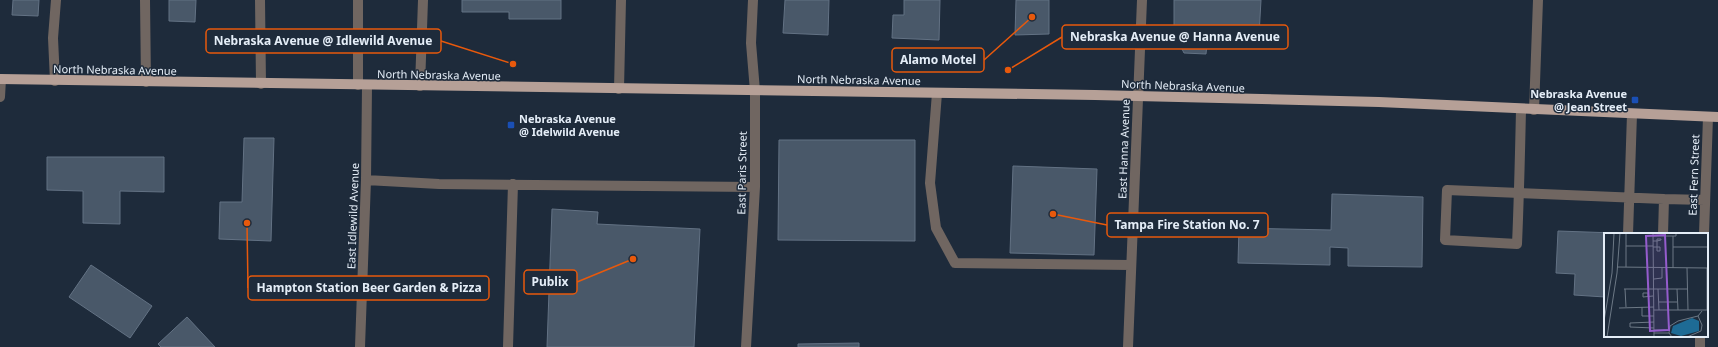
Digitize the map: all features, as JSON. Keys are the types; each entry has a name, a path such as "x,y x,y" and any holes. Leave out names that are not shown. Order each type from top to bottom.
{"main road":[{"name":"North Nebraska Avenue","path":"1,79 363,86 1138,96 1379,102 1521,110 1713,117"}],"street":[{"path":"55,81 54,38 56,0"},
{"path":"145,0 146,82"},
{"path":"260,0 261,84"},
{"name":"East Idlewild Avenue","path":"358,0 366,180 360,347"},
{"path":"420,86 423,0"},
{"path":"619,89 621,0"},
{"name":"East Paris Street","path":"746,347 755,187 756,91 751,43 753,0"},
{"name":"East Hanna Avenue","path":"1128,347 1142,0"},
{"path":"1534,110 1538,0"},
{"path":"0,98 1,79"},
{"path":"937,93 930,183 936,228 955,263 1131,265"},
{"path":"1521,110 1519,193 1517,244 1445,240 1447,190 1519,193 1629,197 1664,199 1705,200"},
{"path":"1628,233 1632,114"},
{"name":"East Fern Street","path":"1704,233 1705,200 1713,117"},
{"path":"366,180 439,184 755,187"},
{"path":"508,347 513,184"},
{"path":"1663,233 1664,199"}],"building":[{"path":"13,0 39,0 38,16 12,15"},
{"path":"169,0 196,0 195,22 169,21"},
{"path":"462,0 561,0 561,19 509,19 509,12 462,12"},
{"path":"785,0 829,0 828,35 783,33"},
{"path":"904,0 940,0 939,40 892,38 893,15 904,15"},
{"path":"1016,0 1049,0 1049,34 1015,35"},
{"path":"1174,0 1261,0 1259,35 1208,33 1206,54 1184,53 1174,33"},
{"path":"244,138 274,138 271,241 219,239 220,202 242,202"},
{"path":"779,140 915,140 915,241 778,240"},
{"path":"47,157 164,157 164,192 120,191 120,224 83,223 83,191 47,190"},
{"path":"1013,166 1097,169 1094,255 1010,253"},
{"path":"1332,194 1423,197 1422,267 1348,266 1348,248 1330,247 1330,265 1238,263 1239,228 1331,230"},
{"path":"552,209 598,212 597,224 700,229 694,347 547,347"},
{"path":"1558,231 1615,233 1604,233 1604,297 1574,295 1575,274 1556,273"},
{"path":"91,265 152,306 130,338 69,297"},
{"path":"187,317 215,347 161,347 158,344"},
{"path":"859,343 859,347 798,347 798,344"}],"place":[{"name":"Alamo Motel","path":"1032,17"},
{"name":"Nebraska Avenue @ Idlewild Avenue","path":"513,64"},
{"name":"Nebraska Avenue @ Hanna Avenue","path":"1008,70"},
{"name":"Nebraska Avenue @ Jean Street","path":"1635,100"},
{"name":"Nebraska Avenue @ Idelwild Avenue","path":"511,125"},
{"name":"Tampa Fire Station No. 7","path":"1053,214"},
{"name":"Hampton Station Beer Garden & Pizza","path":"247,223"},
{"name":"Publix","path":"633,259"}]}
